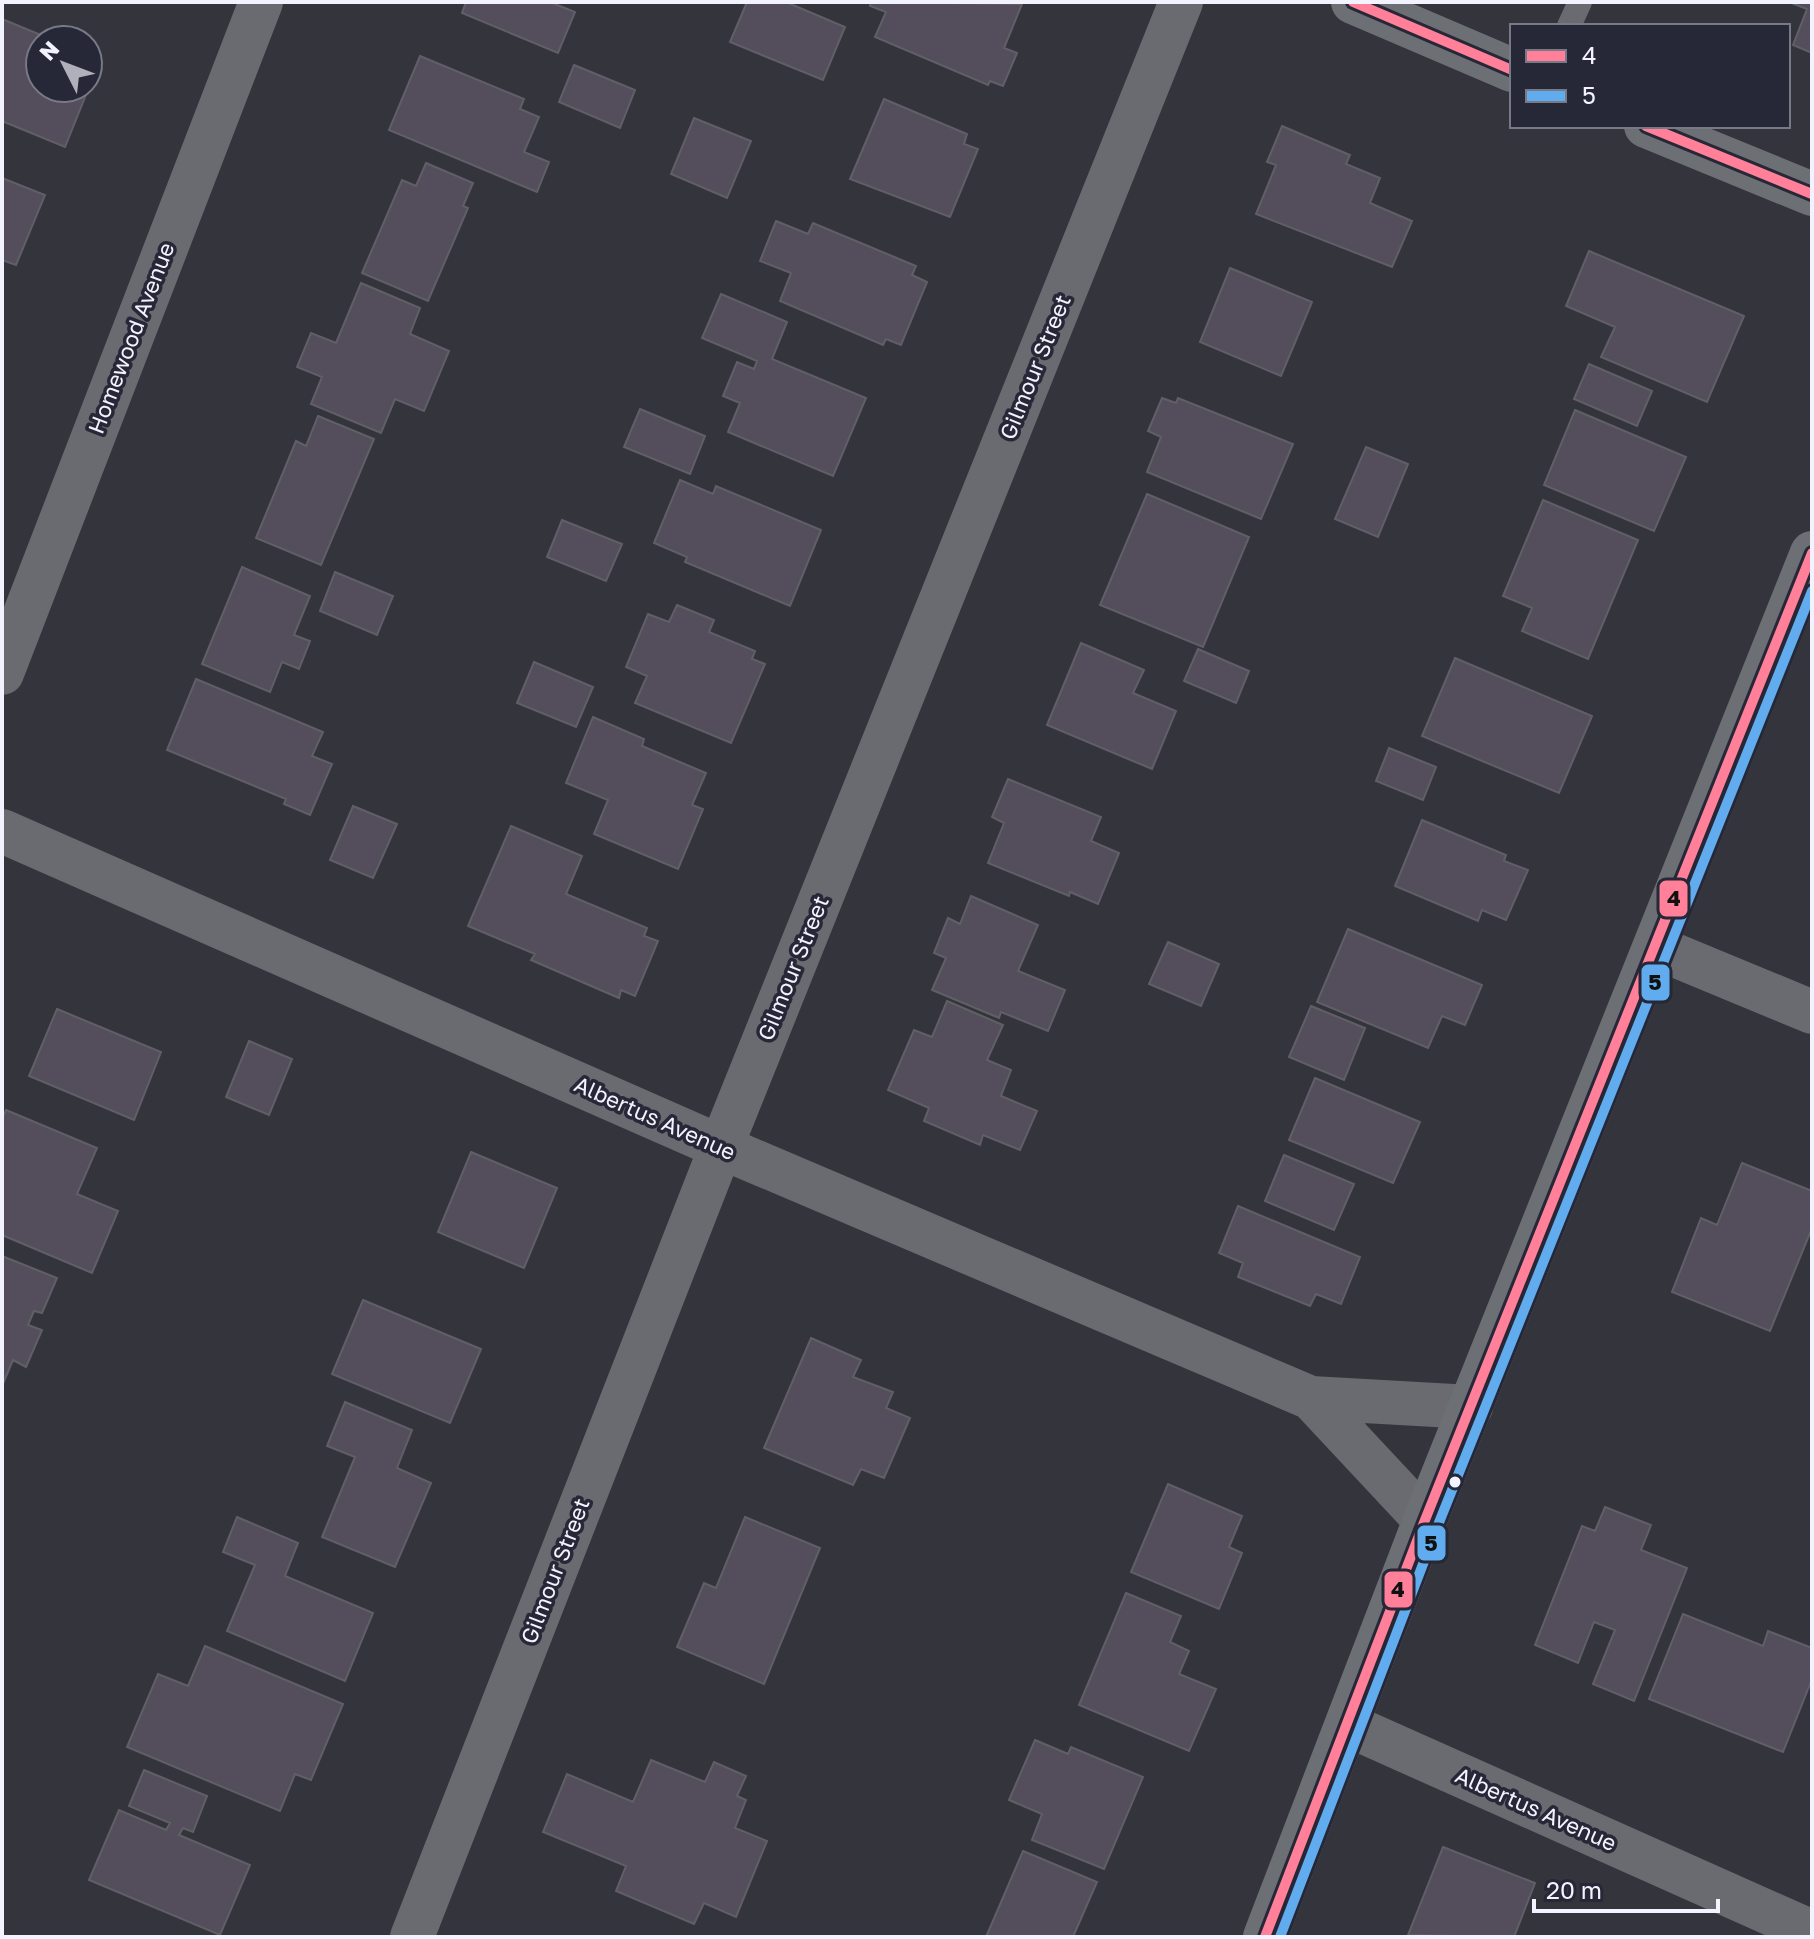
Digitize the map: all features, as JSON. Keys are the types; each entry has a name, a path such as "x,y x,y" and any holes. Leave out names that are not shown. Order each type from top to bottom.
{"main road":[{"path":"1353,2 1510,69"},
{"path":"1651,128 1812,194"},
{"path":"1265,1937 1425,1520 1812,553"}],"street":[{"name":"Homewood Avenue","path":"2,673 261,2"},
{"name":"Gilmour Street","path":"412,1937 721,1147 1181,2"},
{"name":"Albertus Avenue","path":"2,831 721,1147 1311,1398 1471,1407"},
{"path":"1655,947 1812,1012"},
{"name":"Albertus Avenue","path":"1311,1398 1425,1520"},
{"name":"Albertus Avenue","path":"1348,1725 1812,1932"}],"lane":[{"path":"1570,24 1580,2"}],"building":[{"path":"466,2 550,2 575,12 558,53 462,13"},
{"path":"747,2 786,2 845,27 823,80 730,42"},
{"path":"871,2 1022,4 1004,48 1017,53 1003,86 990,81 988,85 875,37 886,12 870,6"},
{"path":"1789,2 1812,2 1812,53 1793,45 1807,9"},
{"path":"2,19 24,28 24,104 82,104 65,147 2,121"},
{"path":"420,56 524,99 520,109 539,117 524,152 549,162 537,192 389,130"},
{"path":"574,65 635,90 620,128 559,102"},
{"path":"884,99 967,134 964,144 978,149 950,217 850,179"},
{"path":"694,118 751,141 727,198 671,174"},
{"path":"1282,126 1350,155 1346,164 1380,178 1370,203 1412,221 1392,267 1256,214 1276,165 1267,162"},
{"path":"426,163 473,183 463,206 468,208 428,301 362,273 402,180 416,186"},
{"path":"2,178 45,195 16,265 2,260"},
{"path":"776,221 808,234 813,223 916,266 912,275 927,282 901,345 886,339 883,345 780,301 791,273 760,261"},
{"path":"1589,251 1744,316 1707,402 1601,357 1615,327 1566,306"},
{"path":"1230,268 1312,302 1281,376 1200,342"},
{"path":"361,283 420,308 410,334 449,351 424,411 395,399 381,433 311,404 322,377 297,367 311,333 336,343"},
{"path":"721,294 787,322 772,359 866,398 833,476 728,432 740,403 723,396 737,362 754,369 757,361 702,338"},
{"path":"1589,364 1652,391 1637,426 1574,399"},
{"path":"1162,398 1176,403 1178,398 1293,444 1261,519 1147,472 1161,437 1148,431"},
{"path":"640,409 705,436 690,474 624,447"},
{"path":"1575,410 1686,457 1654,531 1544,485"},
{"path":"318,416 374,439 321,565 256,538 296,441 306,446"},
{"path":"1366,447 1408,464 1378,537 1335,519"},
{"path":"680,480 713,494 716,486 821,530 790,606 685,562 687,557 654,543"},
{"path":"1147,494 1249,537 1203,647 1100,605"},
{"path":"1543,500 1638,540 1588,659 1522,631 1532,608 1503,596"},
{"path":"562,520 622,544 606,581 547,557"},
{"path":"242,567 310,596 294,635 310,641 299,669 282,662 270,692 202,664"},
{"path":"335,572 393,596 377,635 320,611"},
{"path":"677,605 714,620 709,632 755,651 752,659 765,664 731,743 635,703 647,676 626,667 648,614 669,622"},
{"path":"1081,643 1144,670 1133,693 1176,711 1152,769 1047,725"},
{"path":"1198,649 1249,671 1236,703 1184,681"},
{"path":"1455,658 1592,716 1559,793 1422,736"},
{"path":"534,662 593,687 576,727 517,703"},
{"path":"196,679 323,732 312,756 332,764 310,815 284,804 286,799 167,750"},
{"path":"593,717 644,739 642,746 706,773 692,805 703,809 678,869 594,834 608,800 566,783"},
{"path":"1389,748 1436,767 1423,800 1376,781"},
{"path":"1008,779 1101,817 1091,841 1119,853 1098,904 1070,892 1069,896 988,863 1004,823 992,817"},
{"path":"353,806 397,824 373,878 330,860"},
{"path":"1422,820 1506,855 1504,861 1528,870 1506,920 1482,910 1478,921 1395,886"},
{"path":"511,826 582,856 566,894 647,928 644,936 658,941 635,996 621,990 619,998 531,960 535,954 468,926"},
{"path":"971,896 1038,925 1018,971 1065,990 1048,1031 1001,1012 999,1018 932,990 946,958 934,953 948,918 960,924"},
{"path":"1348,929 1482,985 1465,1025 1442,1016 1428,1048 1317,1002"},
{"path":"1168,942 1219,964 1201,1006 1149,984"},
{"path":"947,1001 1003,1025 987,1060 1011,1070 1001,1096 1037,1111 1020,1150 983,1135 980,1145 924,1121 929,1108 888,1090 914,1030 932,1037"},
{"path":"1311,1006 1365,1028 1344,1080 1289,1057"},
{"path":"57,1009 161,1052 134,1120 29,1076"},
{"path":"249,1041 292,1059 269,1115 226,1097"},
{"path":"1315,1078 1420,1122 1393,1183 1289,1140"},
{"path":"6,1110 97,1148 77,1194 118,1211 92,1273 2,1235 2,1119"},
{"path":"471,1152 557,1188 524,1268 438,1232"},
{"path":"1284,1155 1354,1184 1334,1230 1265,1201"},
{"path":"1742,1163 1812,1191 1812,1228 1770,1331 1672,1292 1701,1218 1717,1225"},
{"path":"1238,1206 1360,1257 1341,1304 1316,1294 1310,1306 1238,1277 1243,1263 1219,1253"},
{"path":"2,1256 57,1278 42,1313 34,1311 28,1325 42,1330 26,1367 13,1360 2,1386"},
{"path":"363,1300 481,1349 450,1423 332,1374"},
{"path":"811,1338 861,1360 853,1377 893,1392 886,1408 910,1418 884,1478 861,1469 853,1485 764,1448"},
{"path":"345,1402 412,1430 397,1468 431,1483 395,1567 322,1537 355,1457 327,1446"},
{"path":"1168,1484 1242,1516 1229,1547 1242,1553 1219,1609 1131,1572"},
{"path":"1605,1507 1651,1525 1641,1550 1687,1568 1634,1701 1593,1684 1615,1630 1594,1622 1578,1663 1535,1645 1582,1526 1595,1531"},
{"path":"237,1517 298,1543 285,1576 373,1613 345,1681 227,1631 255,1565 223,1552"},
{"path":"745,1517 820,1548 764,1684 677,1647 704,1583 716,1588"},
{"path":"1126,1593 1181,1616 1170,1642 1189,1651 1179,1674 1216,1689 1189,1751 1079,1705"},
{"path":"1683,1614 1763,1646 1768,1631 1812,1648 1812,1679 1783,1752 1649,1699"},
{"path":"205,1646 343,1704 311,1780 295,1774 280,1811 127,1747 158,1674 188,1686"},
{"path":"1035,1740 1068,1754 1071,1747 1143,1777 1104,1869 1032,1840 1042,1814 1009,1800"},
{"path":"651,1760 705,1782 714,1762 746,1776 737,1796 746,1800 735,1828 767,1841 736,1917 704,1903 694,1924 616,1891 626,1866 543,1832 567,1774 633,1802"},
{"path":"144,1770 207,1796 193,1832 183,1828 179,1835 250,1865 220,1935 89,1880 119,1810 166,1830 170,1823 129,1806"},
{"path":"1443,1847 1535,1883 1514,1937 1408,1935"},
{"path":"1023,1851 1097,1882 1073,1937 986,1937"}],"transit line":[{"name":"4","path":"1353,2 1510,69"},
{"name":"4","path":"1651,128 1812,194"},
{"name":"4","path":"1265,1937 1425,1520 1812,553"},
{"name":"5","path":"1280,1937 1438,1525 1812,591"}]}
